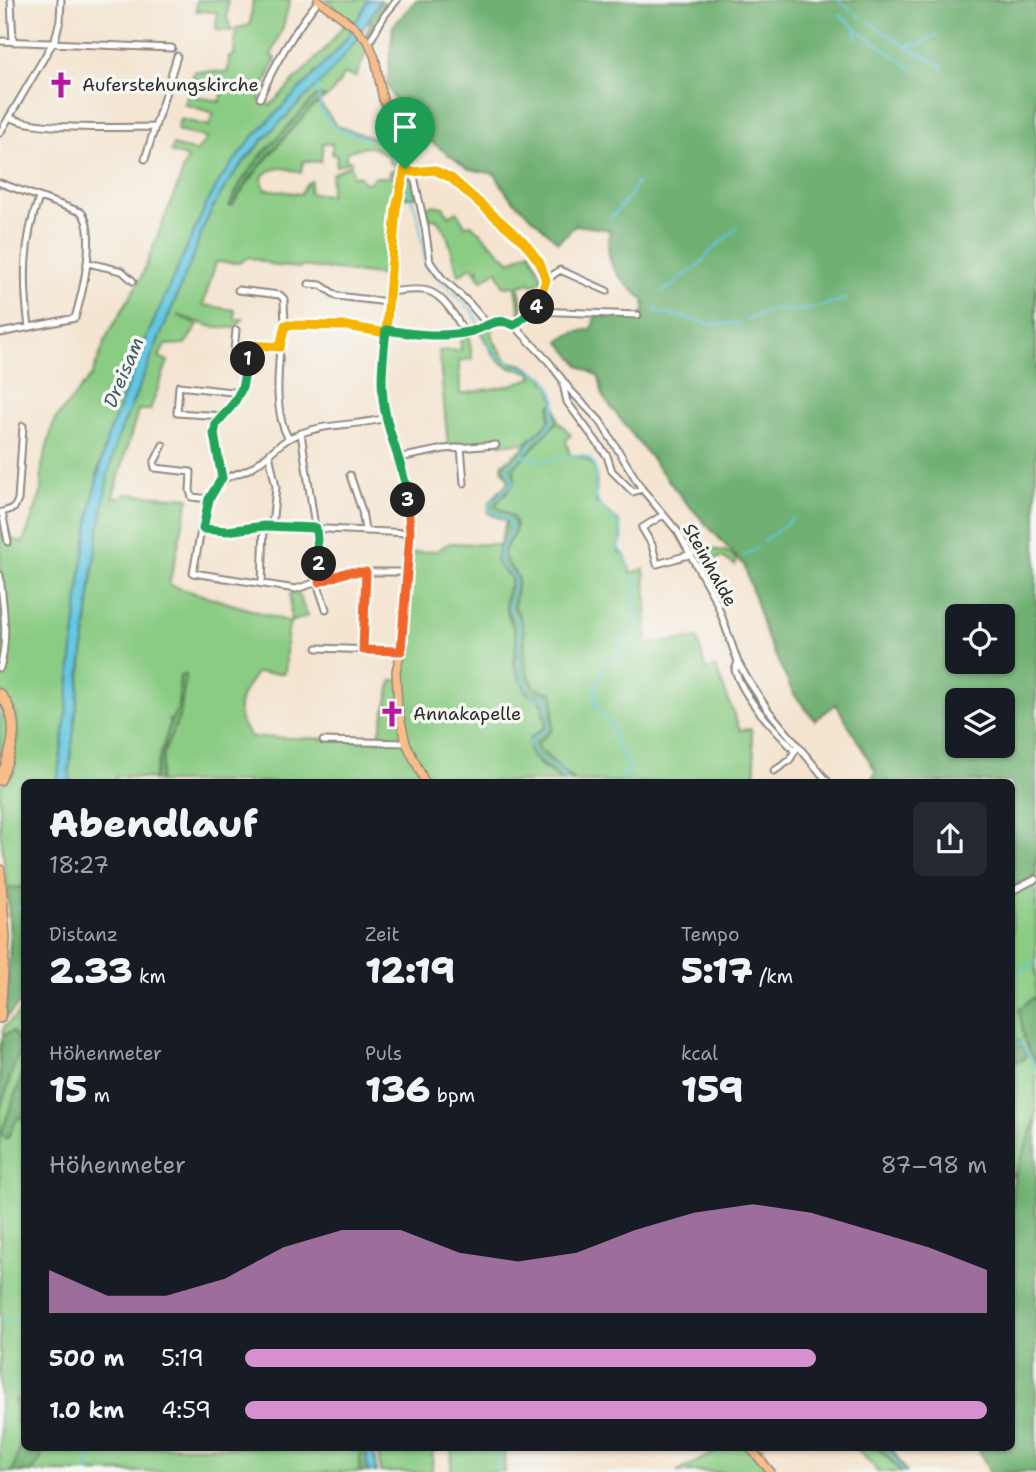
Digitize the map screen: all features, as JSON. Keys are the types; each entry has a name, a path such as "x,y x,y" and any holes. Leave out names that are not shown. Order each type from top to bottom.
{"highway":[{"path":"0,694 14,725 12,748 0,780"},
{"path":"0,756 12,748"},
{"path":"0,870 5,938 0,1017"}],"main road":[{"path":"319,0 367,40 375,58 383,100 401,136 407,171 401,184 396,209 382,394 407,494 410,533 401,653 396,671 401,725 406,743 424,779"},
{"path":"753,1451 771,1472"}],"street":[{"path":"11,0 13,42"},
{"path":"0,133 53,45 58,32 61,0"},
{"path":"260,99 276,61 300,23 319,0"},
{"path":"367,40 397,0"},
{"path":"0,41 172,48"},
{"path":"145,159 177,56"},
{"path":"9,117 18,122 49,125 155,127"},
{"path":"486,325 430,262 425,227 407,171 434,170 451,178 524,242 540,263 546,280"},
{"path":"0,183 81,212 87,218 88,263 75,318 0,333"},
{"path":"29,327 24,293 25,254 32,217 39,198"},
{"path":"88,263 122,271 133,281"},
{"path":"535,311 546,280 559,270 607,291"},
{"path":"309,284 321,285 337,296 388,302"},
{"path":"238,290 282,296 285,325 280,347 279,405 288,438"},
{"path":"388,292 432,292 442,300 464,333"},
{"path":"285,325 347,326 431,335 464,333 499,320 514,325 535,311 638,315"},
{"name":"Steinhalde","path":"514,325 549,362 608,433 642,489 692,554 718,603 738,662 735,670 738,680 755,706 825,779"},
{"path":"234,351 236,330"},
{"path":"222,478 214,434 216,424 244,384 250,345 280,347"},
{"name":"Steinhalde","path":"561,377 568,402 607,456 616,478 633,492 642,489"},
{"path":"222,416 177,413 179,386 240,393"},
{"path":"386,418 326,425 301,433 288,438 250,468 222,478 209,499 193,573 296,589 348,572 407,572"},
{"path":"8,542 1,512 14,509 18,500 23,426"},
{"path":"301,433 319,554 318,583 326,609"},
{"path":"163,445 154,463 155,468 191,472 192,497 209,499"},
{"path":"399,458 461,447 496,445"},
{"path":"461,447 464,484"},
{"path":"269,454 276,487 272,526"},
{"path":"350,475 362,511 365,530"},
{"path":"663,515 642,528 652,545 657,564 692,554"},
{"path":"262,584 264,526"},
{"path":"203,529 227,531 272,526 410,533"},
{"path":"363,650 366,572"},
{"path":"0,575 5,629 0,668"},
{"path":"317,649 401,653"},
{"path":"323,740 406,743"},
{"path":"774,771 789,761 797,748"},
{"path":"1015,890 1036,879"}],"green space":[{"path":"197,0 228,0 227,18 232,31 216,30 217,12 196,11"},
{"path":"253,0 290,0 271,56 276,59 259,98 270,106 327,47 344,25 352,30 337,51 252,138 220,180 206,205 149,332 108,436 98,471 81,573 57,779 21,779 21,887 7,888 0,828 0,789 18,735 16,717 0,690 0,534 23,543 41,493 42,466 54,421 92,375 108,334 140,280 188,158 171,152 173,145 196,152 207,138 177,130 180,119 209,126 214,113 184,104 188,94 220,102 224,88 192,79 194,71 228,72 229,56 234,56 236,28 250,25"},
{"path":"325,0 368,0 356,24"},
{"path":"380,0 387,5 373,34 369,36 366,34 371,24 368,21"},
{"path":"416,0 1036,0 1036,876 1015,886 1015,779 873,779 876,772 836,704 815,720 793,693 767,638 744,565 683,499 603,397 599,377 580,366 559,341 573,333 592,329 595,316 636,319 644,312 644,300 627,285 611,262 608,242 610,230 576,225 558,242 508,195 495,174 468,169 406,123 387,85 393,26"},
{"path":"359,37 368,47 356,77 345,74 331,94 325,98 322,95 315,97 258,160 232,206 281,142 313,106 320,104 337,126 384,142 401,163 395,191 387,276 301,266 277,266 249,257 239,263 216,262 203,305 235,310 235,319 243,319 235,328 213,327 177,315 198,325 185,344 165,345 159,357 168,361 150,410 138,410 113,497 119,498 125,494 189,498 169,585 290,622 285,673 256,673 241,697 241,720 251,737 378,740 392,680 403,681 412,553 436,551 450,543 501,545 498,561 512,579 506,597 506,609 517,640 514,664 527,693 541,701 546,723 545,728 533,735 529,748 540,765 559,779 160,779 164,752 180,715 185,675 180,676 178,709 171,720 168,720 170,723 153,779 117,776 116,779 70,779 69,771 98,532 117,440 207,219 244,162","holes":["323,143 332,143 332,154 337,155 336,166 351,161 345,158 348,151 370,147 389,157 389,163 395,165 394,171 389,171 389,174 397,174 395,177 374,177 370,182 364,183 359,175 353,177 351,164 332,174 330,195 309,193 311,181 301,194 265,189 263,175 273,170 282,168 301,173 303,161 321,162"]},
{"path":"322,95 325,98 313,106 282,140 247,182 232,206 229,206 241,182 259,158 315,97"},
{"path":"408,173 411,174 416,197 402,197"},
{"path":"432,205 443,207 449,216 457,211 465,226 471,224 510,262 530,251 543,280 532,285 530,283 519,286 523,313 520,315 516,286 504,287 497,270 483,280 479,277 478,269 476,273 471,267 459,275 447,235 436,218 430,220 423,208"},
{"path":"491,327 494,341 507,361 523,365 545,378 544,381 550,385 555,404 550,406 549,422 526,443 499,444 499,439 488,439 484,443 448,445 439,351 461,350 460,337 469,336 472,359 459,361 460,394 508,386 532,378 533,374 511,368 496,357 480,331"},
{"path":"551,404 555,404 558,421 516,465 515,482 495,505 511,516 516,528 504,554 518,578 514,606 523,629 528,675 536,688 552,693 554,697 552,730 537,743 538,748 572,779 559,779 533,758 529,748 530,738 544,728 546,723 541,701 527,693 514,664 517,640 505,602 512,579 496,560 506,521 488,513 489,503 509,481 502,468 503,463 522,449 549,422"},
{"path":"558,421 571,435 566,440 570,455 588,460 592,465 596,476 596,502 619,522 622,540 618,547 620,553 625,555 631,573 644,569 647,603 646,645 697,638 706,670 716,668 740,730 751,729 757,779 572,779 538,748 537,743 545,736 548,692 536,688 525,668 520,616 514,606 518,578 504,554 515,523 511,516 495,505 515,483 516,465"},
{"path":"691,545 728,552 737,560 735,565 722,557 702,563"},
{"path":"298,593 307,616 291,622 290,594"},
{"path":"186,675 180,715 164,752 159,779 153,779 171,720 178,709 180,676"},
{"path":"0,705 9,720 10,731 8,748 0,754"},
{"path":"1036,876 1036,996 1020,1009 1024,1040 1036,1063 1036,1120 1015,1175 1015,1062 1019,1042 1015,1043 1015,886"},
{"path":"21,887 21,1002 5,1019 10,939 7,888"},
{"path":"1036,996 1036,1063 1024,1040 1019,1009"},
{"path":"21,1011 21,1451 360,1451 359,1472 0,1472 0,1061 5,1039 4,1027"},
{"path":"12,1031 20,1042 21,1040 21,1053 17,1057 0,1110 0,1048 3,1036"},
{"path":"1019,1041 1027,1055 1015,1061 1015,1042"},
{"path":"21,1078 21,1118 19,1116 7,1139 1,1134"},
{"path":"1036,1120 1036,1472 989,1472 980,1451 1015,1451 1015,1175"},
{"path":"15,1399 21,1404 21,1428 20,1423 16,1422"},
{"path":"21,1444 21,1451 42,1451 40,1461 30,1472 12,1472"},
{"path":"360,1451 366,1451 368,1472 359,1472"},
{"path":"378,1451 433,1451 432,1472 380,1472"},
{"path":"452,1451 504,1451 505,1472 451,1472"},
{"path":"718,1451 760,1451 774,1472 676,1472"},
{"path":"858,1451 880,1451 900,1472 877,1472"},
{"path":"880,1451 893,1451 906,1472 900,1472"}],"water":[{"name":"Dreisam","path":"368,0 380,0 344,56 262,141 229,181 215,203 117,440 108,475 93,568 69,771 70,779 57,779 81,573 94,492 108,436 149,332 206,205 220,180 252,138 349,36"},
{"path":"366,1451 374,1451 376,1472 368,1472"}],"waterway":[{"path":"839,0 852,10"},
{"path":"856,13 861,17"},
{"path":"840,15 913,69"},
{"path":"868,21 944,69"},
{"path":"856,30 857,39"},
{"path":"905,46 920,44 937,34"},
{"path":"317,85 320,107 331,123 341,130 372,139 382,145 392,155 400,171"},
{"path":"405,183 418,216 426,266 473,312 490,347 512,364 538,373 547,380 556,399 552,421 547,430 534,439 524,455 508,466 507,470 514,482 488,505 488,510 508,520 512,527 499,556 499,563 515,578 509,610 519,623 518,661 522,677 533,697 537,700 547,696 550,701 547,714 550,727 530,741 529,745 536,756 555,767 565,779"},
{"path":"611,218 631,194 636,183"},
{"path":"662,293 699,265 737,228"},
{"path":"746,320 773,309 798,311 846,299"},
{"path":"655,311 711,324 739,323"},
{"path":"524,456 543,461 583,455 592,461 597,499 622,532 623,539 618,547 625,555 630,568"},
{"path":"763,542 793,518"},
{"path":"744,556 757,548"},
{"path":"622,779 629,770 616,744 612,727 595,705 595,690 606,661 619,651 626,632 635,623 639,613 631,604 639,591 633,575"},
{"path":"1015,975 1036,961"},
{"path":"1015,1043 1021,1043 1036,1069"},
{"path":"0,1319 18,1321 21,1326"},
{"path":"87,1472 93,1451"},
{"path":"498,1451 499,1472"},
{"path":"889,1451 903,1472"}],"place":[{"name":"Auferstehungskirche","path":"61,85"},
{"name":"Annakapelle","path":"392,714"}],"route":[{"path":"405,169 392,242 386,333 367,331 352,326 285,325 280,347 250,345 242,388 234,403 216,424 214,434 222,478 209,499 203,529 219,532 264,526 316,528 319,582 348,572 366,572 363,650 401,651 405,609 409,507 402,466 386,418 382,394 382,373 386,330 426,335 446,335 471,332 499,320 514,325 535,311 546,280 540,263 524,242 451,178 434,170 413,172 405,169"}]}
